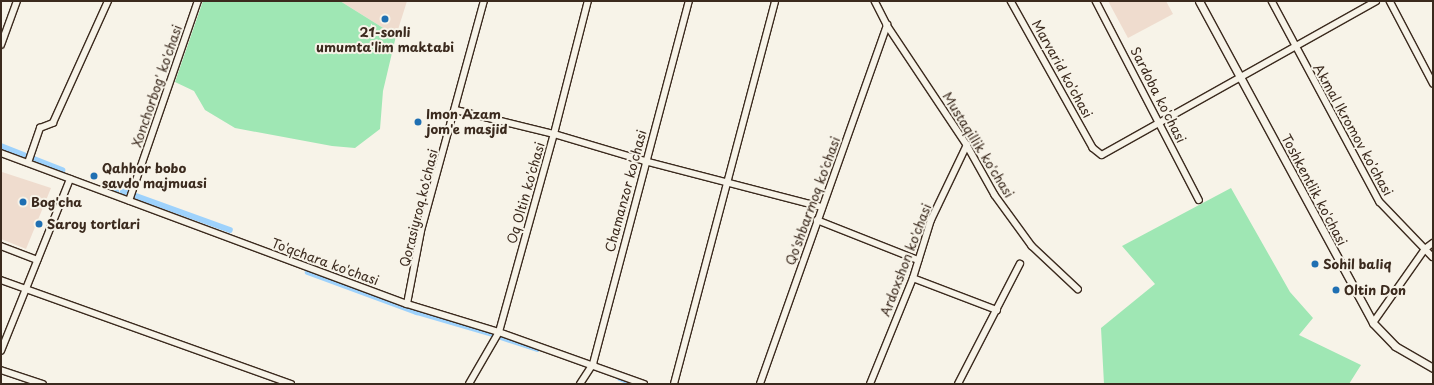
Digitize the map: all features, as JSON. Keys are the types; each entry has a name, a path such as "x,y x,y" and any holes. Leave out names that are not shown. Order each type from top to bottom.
{"main road":[{"name":"Toshkentlik ko'chasi","path":"1199,1 1373,323 1395,346 1433,368"}],"street":[{"path":"1,45 17,1"},
{"path":"28,163 40,128 53,122 108,1"},
{"name":"Xonchorbog' ko'chasi","path":"129,201 198,1"},
{"name":"Qorasiyroq ko'chasi","path":"407,304 421,231 456,110 484,1"},
{"name":"Oq Oltin ko'chasi","path":"469,384 499,332 554,134 588,1"},
{"name":"Chamanzor ko'chasi","path":"580,384 593,364 645,161 689,1"},
{"path":"674,384 726,182 775,1"},
{"name":"Mustaqillik ko'chasi","path":"875,1 887,25 967,145 995,195 1032,246 1078,289"},
{"name":"Marvarid ko'chasi","path":"1011,1 1093,148 1102,155 1159,121"},
{"name":"Sardoba ko'chasi","path":"1096,1 1199,200"},
{"name":"Akmal Ikromov ko'chasi","path":"1272,1 1380,202 1433,257"},
{"path":"1159,121 1376,1"},
{"path":"1390,1 1433,82"},
{"name":"Qo'shbarmoq ko'chasi","path":"760,384 887,25"},
{"path":"456,110 554,134 645,161 822,208"},
{"name":"Ardoxshon ko'chasi","path":"870,384 913,278 931,220 967,145"},
{"name":"To'qchara ko'chasi","path":"1,153 407,304 499,332 593,364 644,384"},
{"path":"1,352 24,290 70,179"},
{"path":"817,220 918,260"},
{"path":"1373,323 1425,249 1433,243"},
{"path":"1,246 37,260"},
{"path":"958,384 1020,264"},
{"path":"913,278 997,310"},
{"path":"1,280 24,290 291,384"},
{"path":"1,370 43,384"}],"shaded area":[{"name":"21-sonli umumta'lim maktabi","path":"340,1 407,1 396,36"},
{"path":"1108,1 1166,1 1173,14 1128,38"},
{"name":"Bog'cha","path":"2,172 51,188 26,249 1,239"}],"green space":[{"path":"203,1 340,1 396,36 383,91 380,129 355,148 332,146 235,128 205,110 194,91 175,82"},
{"path":"1231,188 1290,292 1313,318 1299,335 1361,365 1349,384 1104,384 1101,328 1155,284 1122,246"}],"waterway":[{"path":"1,146 62,170"},
{"path":"117,189 230,230"},
{"path":"308,272 417,312 493,334"},
{"path":"501,337 537,349"},
{"path":"620,378 635,384"}],"place":[{"name":"21-sonli umumta'lim maktabi","path":"385,19"},
{"name":"Imon Azam jom'e masjid","path":"418,122"},
{"name":"Qahhor bobo savdo majmuasi","path":"94,176"},
{"name":"Bog'cha","path":"23,202"},
{"name":"Saroy tortlari","path":"39,224"},
{"name":"Sohil baliq","path":"1315,264"},
{"name":"Oltin Don","path":"1336,290"}]}
